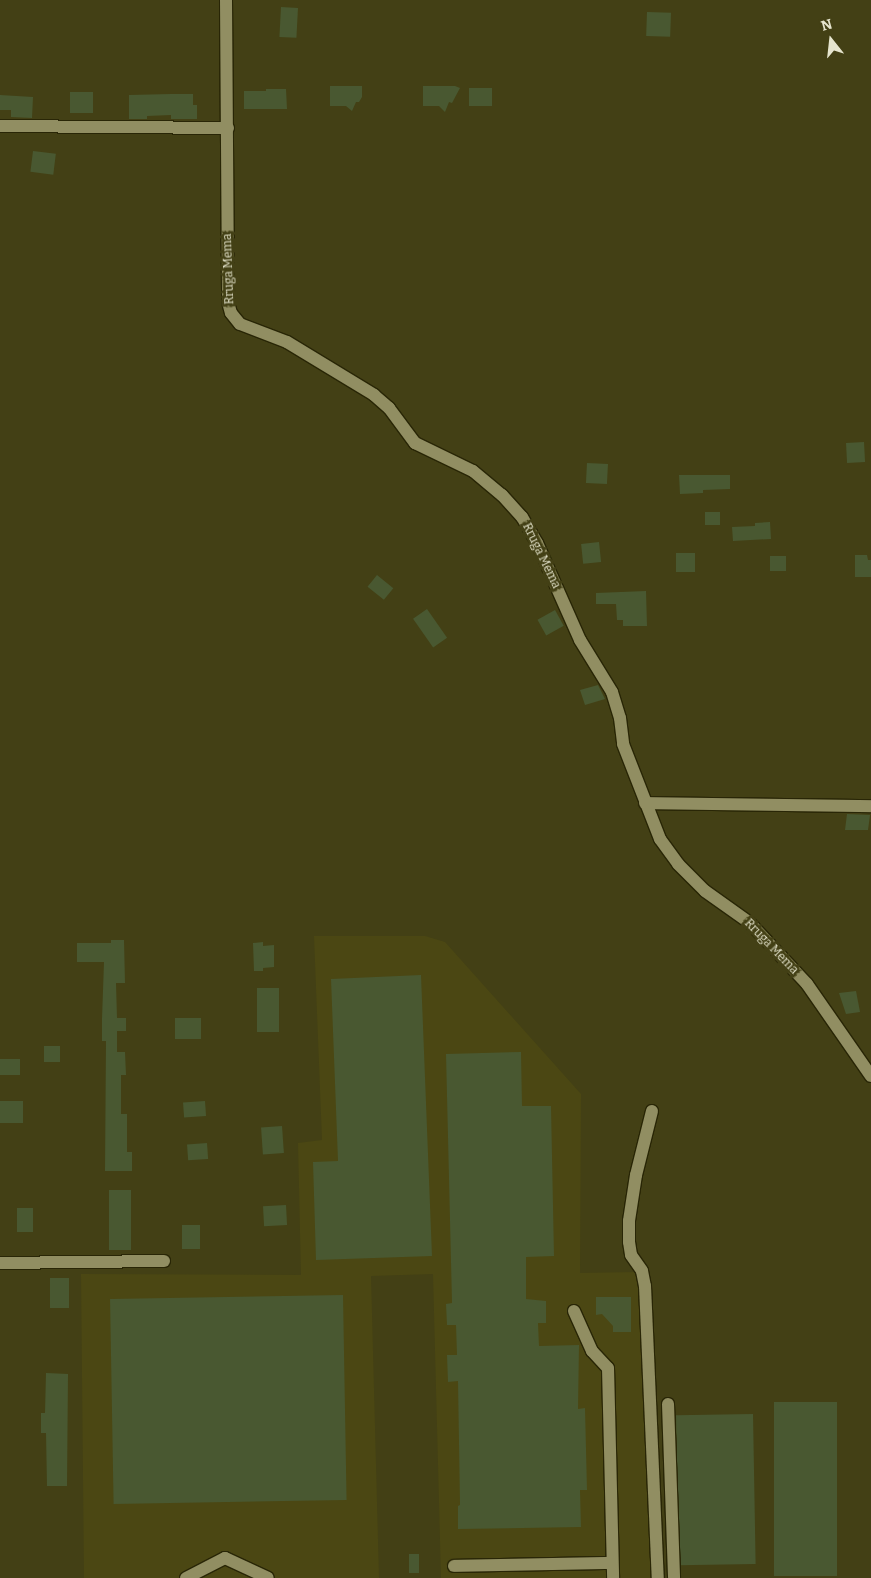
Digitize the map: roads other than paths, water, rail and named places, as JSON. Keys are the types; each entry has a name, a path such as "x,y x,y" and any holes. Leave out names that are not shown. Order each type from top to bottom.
{"lane":[{"name":"Rruga Mema","path":"226,0 228,302 231,313 240,324 286,342 374,395 389,408 415,443 473,471 502,496 522,517 537,543 580,640 596,663 612,692 620,718 624,744 660,839 678,864 705,891 750,923 807,984 871,1076"},
{"path":"0,126 228,128"},
{"path":"645,803 871,806"},
{"path":"652,1111 636,1175 629,1221 629,1242 631,1255 642,1271 645,1286 658,1578"},
{"path":"0,1263 164,1261"},
{"path":"574,1311 592,1351 608,1368 613,1578"},
{"path":"668,1404 674,1578"},
{"path":"186,1578 225,1558 268,1578"},
{"path":"454,1566 612,1563"}]}
